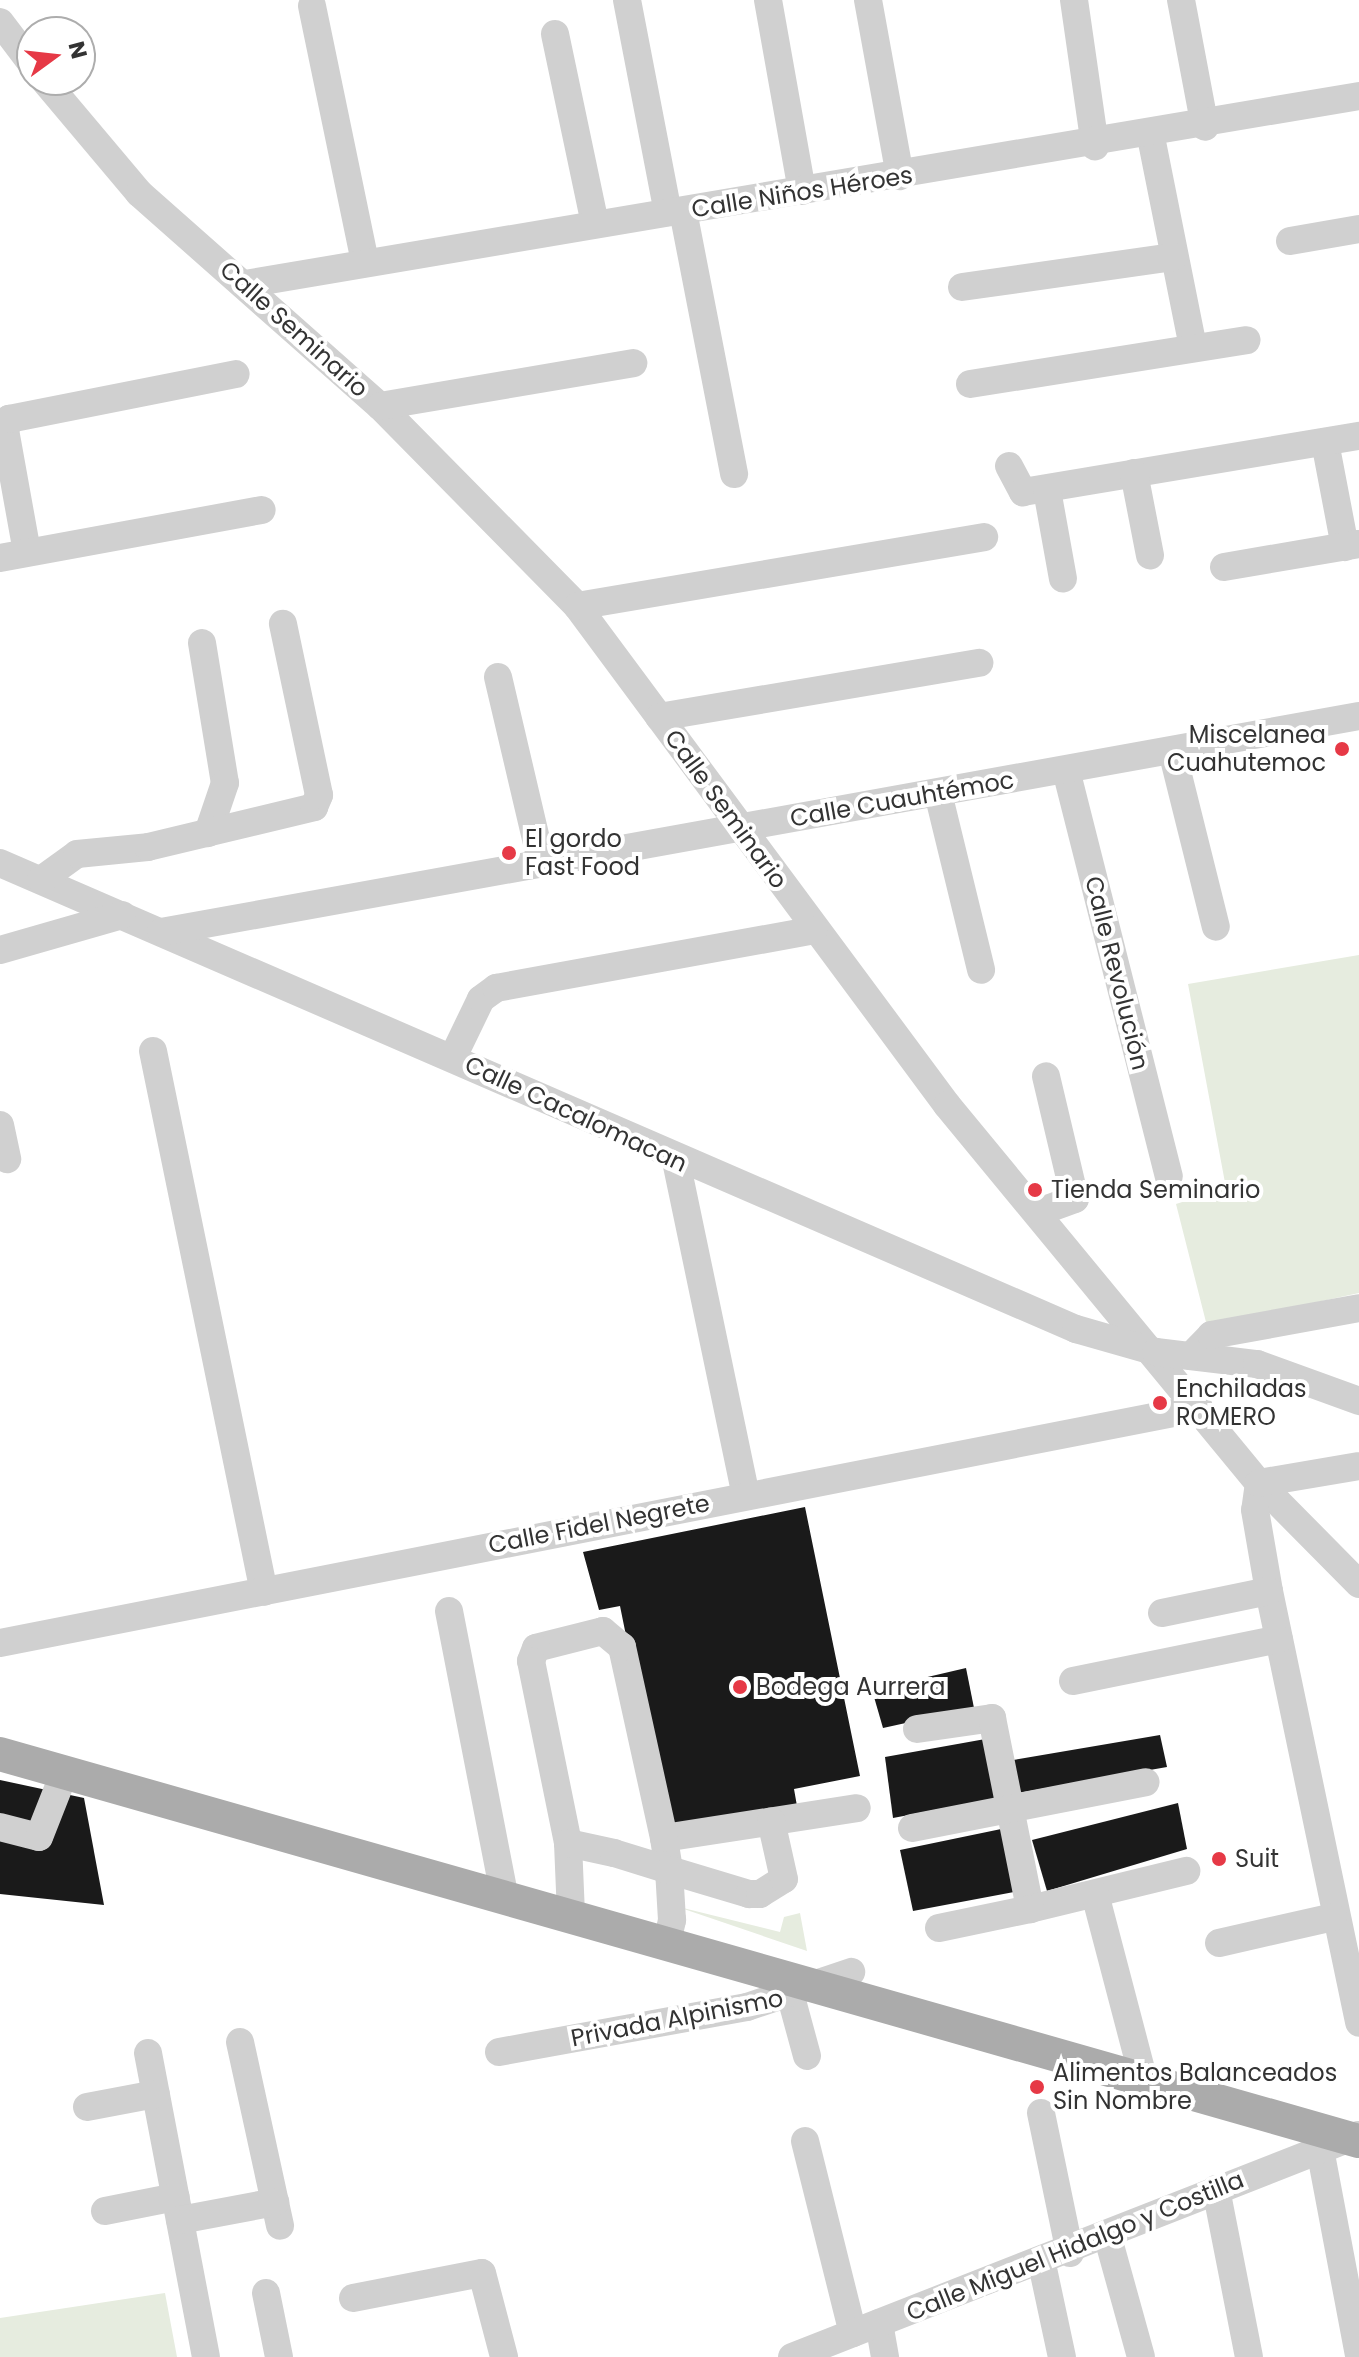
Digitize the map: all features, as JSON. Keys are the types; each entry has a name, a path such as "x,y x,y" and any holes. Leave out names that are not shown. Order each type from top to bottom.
{"main road":[{"path":"0,1731 501,1884"},
{"path":"0,1754 670,1931 1141,2068 1350,2136"}],"street":[{"path":"627,0 734,474"},
{"path":"768,0 802,191"},
{"path":"868,0 900,176"},
{"path":"1074,0 1095,146"},
{"path":"1181,0 1205,127"},
{"path":"312,6 365,261"},
{"path":"0,22 16,43"},
{"path":"555,34 595,224"},
{"name":"Calle Seminario","path":"57,96 139,193 380,406 577,606 814,930 1039,1212 1156,1352 1259,1483 1359,1584"},
{"name":"Calle Niños Héroes","path":"245,284 365,261 1151,137 1359,96"},
{"path":"1151,137 1193,348"},
{"path":"1290,241 1359,229"},
{"path":"962,287 1174,257"},
{"path":"970,384 1247,340"},
{"path":"380,406 633,363"},
{"path":"236,374 9,419 5,430 14,555 262,510"},
{"path":"1009,466 1019,492 1047,490 1359,436"},
{"path":"1224,567 1352,545 1325,442"},
{"path":"1134,473 1150,555"},
{"path":"1047,490 1063,579"},
{"path":"577,606 984,537"},
{"path":"41,880 77,854 208,833 319,801 283,624"},
{"path":"202,643 225,783 208,833"},
{"path":"659,717 979,663"},
{"path":"498,677 542,864"},
{"name":"Calle Cuauhtémoc","path":"161,932 1359,716"},
{"path":"1172,751 1216,927"},
{"name":"Calle Revolución","path":"1066,770 1169,1176"},
{"path":"938,793 981,970"},
{"name":"Calle Cacalomacan","path":"0,863 453,1057 676,1161 1087,1333 1156,1352 1269,1367 1359,1401"},
{"path":"0,950 122,915"},
{"path":"453,1057 481,999 496,988 814,930"},
{"path":"153,1051 264,1592"},
{"path":"1039,1212 1075,1199 1046,1076"},
{"path":"0,1125 7,1159"},
{"path":"676,1161 746,1495"},
{"path":"1191,1356 1211,1335 1359,1308"},
{"name":"Calle Fidel Negrete","path":"0,1643 1199,1408"},
{"path":"1359,1466 1259,1483 1255,1510 1333,1917 1359,2023"},
{"path":"1162,1613 1269,1591"},
{"path":"449,1611 501,1884"},
{"path":"573,1904 568,1843 531,1661 543,1645 603,1631 622,1647 664,1838 669,1870 670,1931"},
{"path":"1073,1681 1279,1639"},
{"path":"917,1729 992,1718 1030,1909"},
{"path":"0,1827 39,1837 65,1771"},
{"path":"912,1828 1146,1782"},
{"path":"664,1838 857,1808"},
{"path":"568,1843 749,1894 777,1889 784,1879 771,1821"},
{"path":"939,1928 1186,1871"},
{"path":"1095,1894 1141,2068"},
{"path":"1219,1943 1333,1917"},
{"name":"Privada Alpinismo","path":"499,2052 791,1997 839,1979"},
{"path":"791,1997 807,2056"},
{"path":"105,2211 178,2208 278,2214 240,2042"},
{"path":"148,2053 206,2357"},
{"path":"87,2107 156,2094"},
{"path":"1041,2113 1090,2245 1109,2273 1141,2357"},
{"path":"1350,2136 1359,2356"},
{"name":"Calle Miguel Hidalgo y Costilla","path":"792,2357 1090,2245 1216,2189 1350,2136"},
{"path":"805,2141 866,2328 885,2357"},
{"path":"1216,2189 1249,2357"},
{"path":"1042,2264 1062,2357"},
{"path":"353,2298 482,2273 504,2357"},
{"path":"1109,2273 1122,2357"},
{"path":"266,2293 279,2357"}],"shaded area":[{"path":"1359,955 1359,1293 1207,1326 1176,1204 1226,1188 1188,984"},
{"path":"675,1906 780,1932 784,1917 800,1913 807,1951"},
{"path":"165,2293 177,2357 0,2357 0,2318"}],"building":[{"name":"Bodega Aurrera","path":"805,1507 860,1776 794,1789 797,1806 666,1833 620,1606 599,1610 583,1552"},
{"path":"966,1668 974,1708 883,1728 872,1690"},
{"path":"1160,1735 1167,1767 1018,1793 1013,1760"},
{"path":"991,1738 1003,1797 893,1818 885,1757"},
{"path":"0,1780 84,1798 104,1905 0,1894"},
{"path":"1178,1803 1187,1849 1047,1891 1032,1840"},
{"path":"1006,1828 1020,1891 913,1911 900,1850"}],"place":[{"name":"Miscelanea Cuahutemoc","path":"1342,749"},
{"name":"El gordo Fast Food","path":"509,853"},
{"name":"Tienda Seminario","path":"1035,1190"},
{"name":"Enchiladas ROMERO","path":"1160,1403"},
{"name":"Bodega Aurrera","path":"740,1687"},
{"name":"Suit","path":"1219,1859"},
{"name":"Alimentos Balanceados Sin Nombre","path":"1037,2087"}]}
